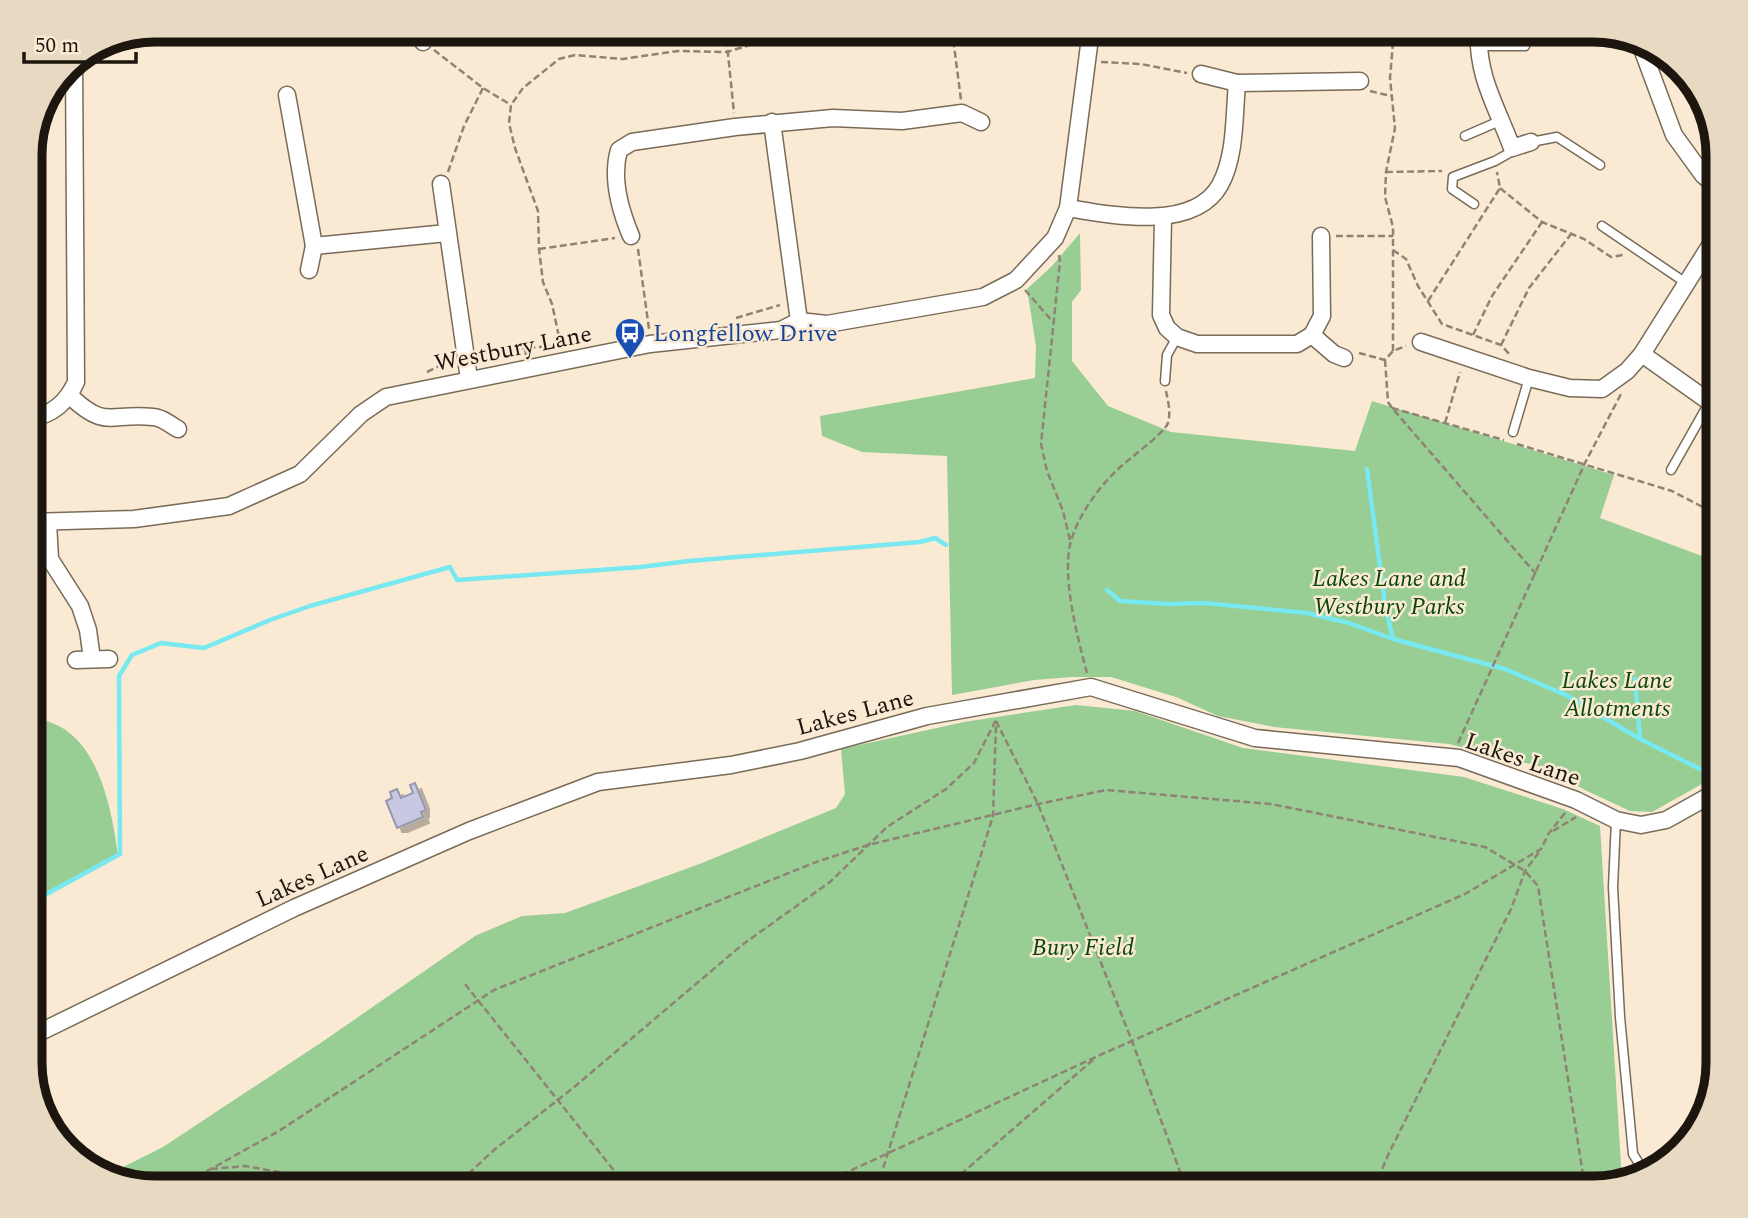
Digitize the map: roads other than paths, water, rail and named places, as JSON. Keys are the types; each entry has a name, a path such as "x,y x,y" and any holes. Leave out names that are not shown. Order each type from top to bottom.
{"street":[{"name":"Westbury Lane","path":"42,522 134,519 229,506 300,474 361,414 386,397 650,344 781,330 799,321 827,324 982,297 1016,280 1055,238 1068,208 1090,42"},
{"path":"1479,42 1484,82 1512,148 1531,142"},
{"path":"1644,55 1674,135 1706,178"},
{"path":"1201,74 1237,83 1360,81"},
{"path":"42,415 57,408 70,396 76,382 75,75"},
{"path":"1068,208 1106,215 1163,217 1197,205 1210,197 1219,186 1230,152 1237,83"},
{"path":"287,94 314,246 309,270"},
{"path":"631,236 621,212 615,163 619,150 632,142 772,122 833,118 902,121 962,113 981,122"},
{"path":"772,122 799,321"},
{"path":"441,184 469,379"},
{"path":"1163,217 1161,315 1167,328 1177,337 1197,344 1297,344 1312,335 1322,316 1321,236"},
{"path":"314,246 447,233"},
{"path":"1421,342 1529,378 1570,388 1602,389 1627,371 1642,354 1706,252"},
{"path":"1312,335 1334,354 1344,358"},
{"path":"1642,354 1706,397"},
{"path":"70,396 88,412 102,418 156,416 178,429"},
{"path":"48,522 50,559 80,607 88,630 84,660 109,659"},
{"name":"Lakes Lane","path":"42,1031 293,908 468,831 598,782 731,765 800,751 927,716 1091,687 1255,738 1451,757 1576,800 1616,820 1641,825 1666,820 1706,798"}],"lane":[{"path":"1502,42 1525,46"},
{"path":"1465,136 1502,120"},
{"path":"1531,142 1557,137 1600,164"},
{"path":"1474,204 1452,189 1453,177 1495,161 1511,152 1512,148"},
{"path":"1602,226 1686,284"},
{"path":"1164,381 1167,355 1177,337"},
{"path":"1513,432 1529,378"},
{"path":"1671,470 1706,419"},
{"path":"1616,820 1613,887 1622,1044 1633,1154 1640,1165"}],"waterway":[{"path":"1367,469 1385,604 1393,639"},
{"path":"42,896 120,854 119,676 132,655 161,643 204,648 310,606 450,567 457,580 641,567 920,542 935,538 946,545"},
{"path":"1107,590 1120,601 1204,603 1307,613 1505,669 1566,695 1640,739 1702,770"},
{"path":"1635,679 1640,738"}],"place":[{"name":"Longfellow Drive","path":"630,360"}],"park label":[{"name":"Lakes Lane and Westbury Parks","path":"1389,592"},
{"name":"Lakes Lane Allotments","path":"1617,694"},
{"name":"Bury Field","path":"1083,947"}]}
